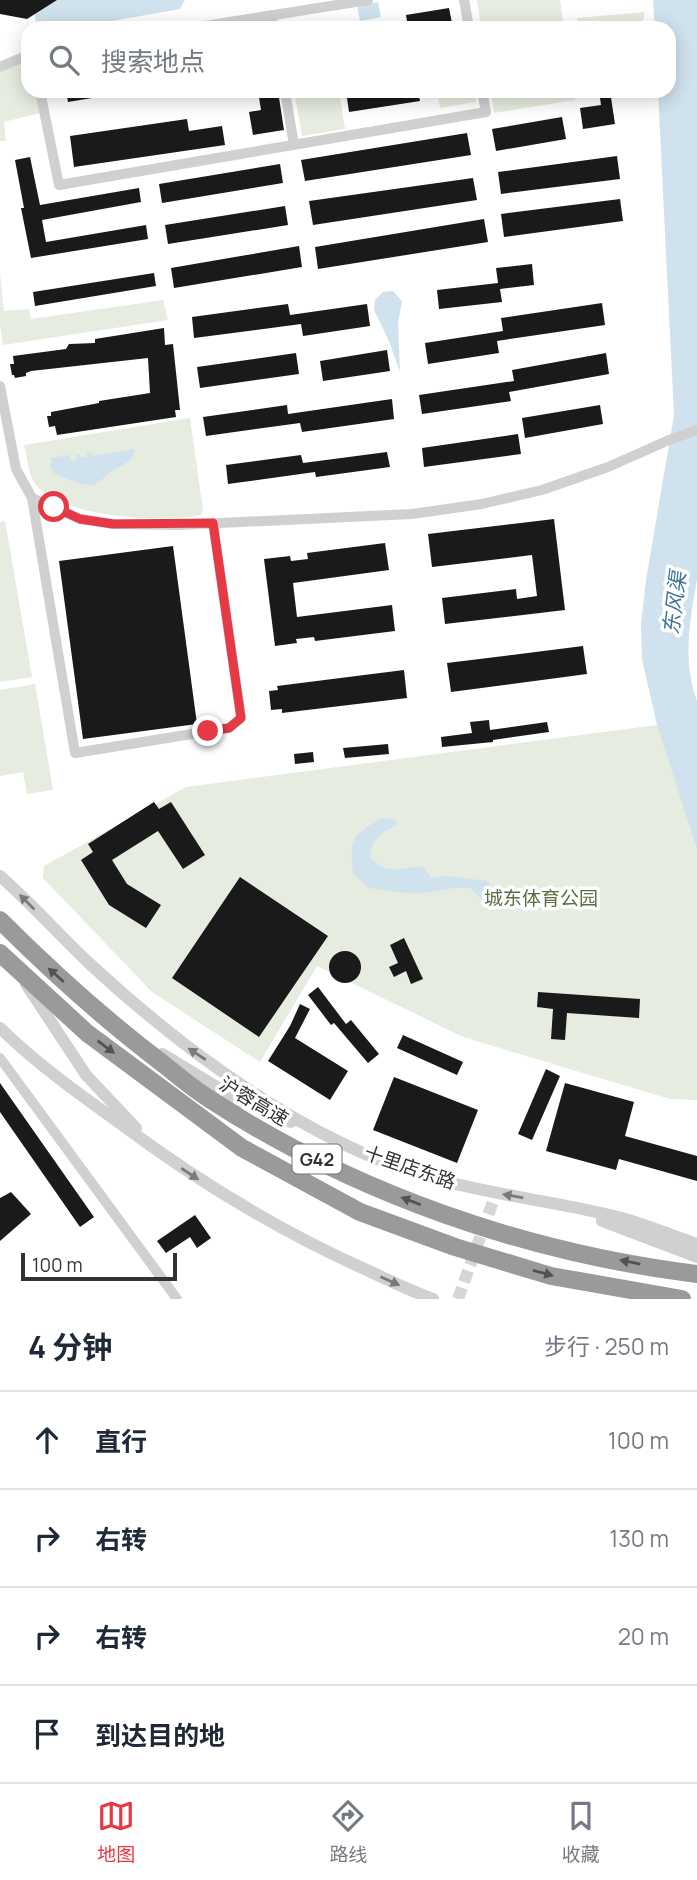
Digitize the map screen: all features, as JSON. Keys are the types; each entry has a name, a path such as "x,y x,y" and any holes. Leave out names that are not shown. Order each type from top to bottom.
{"highway":[{"name":"沪蓉高速","path":"0,920 91,1006 208,1098 274,1139 380,1189 465,1221 558,1248 697,1274"},
{"name":"G42","path":"0,953 87,1033 242,1148 360,1212 455,1247 551,1276 682,1299"}],"street":[{"path":"235,21 368,0"},
{"path":"464,0 468,21"},
{"path":"271,15 272,21"},
{"path":"0,67 21,58"},
{"path":"41,98 59,185 486,112 483,98"},
{"path":"286,98 294,145"},
{"path":"0,389 16,469 32,498 75,753 229,728 241,718 213,523"},
{"path":"32,498 90,522 179,525 412,514 482,504 542,490 608,467 697,430"},
{"name":"十里店东路","path":"0,876 91,965 186,1047 269,1102 343,1144 424,1176 620,1218 697,1244"},
{"path":"16,970 86,1075 165,1156"},
{"path":"91,1006 176,1063 238,1100 343,1144"},
{"path":"0,1028 25,1052 216,1192 276,1227 342,1260 433,1299"},
{"path":"0,1058 177,1299"},
{"path":"547,1202 697,1256"}],"green space":[{"path":"477,0 560,0 563,21 480,21"},
{"path":"645,12 643,21 577,21 577,18"},
{"path":"21,63 21,98 37,98 40,113 4,122 6,141 0,141 0,72"},
{"path":"295,98 340,98 345,129 302,136"},
{"path":"438,98 475,98 476,102 440,108"},
{"path":"492,98 575,98 575,100 494,113"},
{"path":"0,273 4,311 29,309 31,319 163,300 168,320 3,345 0,325"},
{"path":"190,418 203,510 201,515 137,518 87,510 46,494 30,474 24,445"},
{"path":"5,521 32,677 0,682 0,522"},
{"path":"35,684 53,790 27,794 23,772 0,776 0,690"},
{"name":"城东体育公园","path":"697,722 697,1100 670,1099 463,1037 317,966 260,1062 152,992 43,878 44,866 186,787"}],"water":[{"path":"32,0 185,0 180,9 112,21 36,21"},
{"name":"东风渠","path":"653,0 697,0 697,579 690,625 689,655 692,685 697,701 697,849 657,725 642,659 641,624 646,580 674,415 658,98 676,98 676,21 654,21"},
{"path":"378,2 381,17 360,21 357,5"},
{"path":"393,291 402,301 398,323 400,372 374,310 375,300 383,292"},
{"path":"135,449 130,460 94,485 74,482 54,473 51,468 51,458 69,455 71,461 77,460 76,455 87,457 87,453 91,452 92,456"},
{"path":"382,818 396,820 396,826 385,831 375,841 370,857 376,863 388,869 423,866 431,878 446,876 488,881 500,904 495,908 488,908 470,888 419,894 369,888 353,874 352,845 358,835"}],"building":[{"path":"0,0 57,0 27,19 0,14"},
{"path":"449,8 452,21 407,21 406,15"},
{"path":"67,98 92,98 68,102"},
{"path":"259,98 279,98 284,130 253,135 249,112 261,110"},
{"path":"347,98 419,98 420,101 349,112"},
{"path":"600,98 611,98 615,124 583,129 580,108 601,105"},
{"path":"562,117 566,139 496,151 492,129"},
{"path":"187,119 189,131 222,126 225,145 74,167 70,136"},
{"path":"467,133 471,155 305,181 301,160"},
{"path":"617,156 620,179 501,194 498,172"},
{"path":"30,157 40,205 139,188 141,202 42,220 46,242 146,225 148,239 31,258 15,160"},
{"path":"280,164 283,183 162,203 159,184"},
{"path":"473,178 477,200 313,225 309,201"},
{"path":"620,199 623,221 504,237 501,214"},
{"path":"285,206 288,225 168,244 165,225"},
{"path":"484,219 488,242 318,269 315,247"},
{"path":"299,246 302,267 174,288 171,268"},
{"path":"532,264 534,285 500,289 502,302 439,309 437,290 498,283 496,268"},
{"path":"154,273 156,286 35,306 33,292"},
{"path":"602,303 605,325 497,341 499,353 428,364 425,343 503,331 501,318"},
{"path":"288,304 290,315 367,304 370,326 303,336 301,324 194,338 192,317"},
{"path":"164,328 165,345 173,344 180,410 175,410 176,417 57,435 55,426 49,427 47,416 51,416 51,412 150,393 148,358 31,371 26,373 26,376 15,378 12,375 10,364 14,364 13,356 66,349 69,344 95,343 95,339"},
{"path":"387,350 390,371 323,381 320,361"},
{"path":"296,353 299,374 200,388 197,367"},
{"path":"606,353 609,374 509,392 511,401 422,414 419,395 514,381 512,370"},
{"path":"392,399 394,419 302,432 300,423 206,436 203,417 287,405 288,414"},
{"path":"600,405 603,424 525,438 522,418"},
{"path":"518,434 521,454 424,467 422,448"},
{"path":"387,452 390,467 316,477 315,472 228,484 226,465 301,455 303,463"},
{"path":"554,519 565,610 445,624 442,598 516,589 517,599 537,596 532,555 432,567 428,534"},
{"path":"385,543 389,570 293,583 297,617 392,605 395,631 315,641 314,637 296,639 297,643 275,646 264,559 290,556 291,561 308,559 307,553"},
{"path":"173,546 197,724 83,739 59,561"},
{"path":"583,646 587,674 451,692 447,663"},
{"path":"404,670 407,698 282,713 282,709 271,710 269,691 278,690 277,686"},
{"path":"489,720 490,730 547,722 549,732 493,742 442,747 441,737 472,733 470,722"},
{"path":"388,744 389,754 345,758 343,748"},
{"path":"313,752 314,762 295,764 294,754"},
{"path":"154,802 159,809 171,802 205,855 183,869 158,831 112,860 127,884 161,905 146,928 109,905 81,860 93,852 88,844"},
{"path":"240,877 328,936 259,1037 172,978"},
{"path":"404,938 423,979 411,984 406,971 394,977 389,967 398,963 390,945"},
{"path":"345,951 356,956 361,967 356,978 345,983 334,978 329,967 334,956"},
{"path":"318,987 346,1024 351,1020 379,1054 368,1063 334,1023 331,1025 308,995"},
{"path":"538,992 640,999 639,1018 567,1013 565,1040 551,1039 553,1009 537,1007"},
{"path":"300,1004 310,1009 295,1038 348,1071 330,1100 268,1061"},
{"path":"403,1035 463,1062 457,1075 397,1048"},
{"path":"546,1069 560,1076 532,1140 518,1134"},
{"path":"394,1077 478,1110 457,1163 373,1130"},
{"path":"0,1083 94,1217 80,1227 0,1112"},
{"path":"565,1083 634,1102 625,1136 697,1156 697,1181 619,1159 616,1170 546,1151"},
{"path":"11,1192 31,1214 0,1241 0,1198"},
{"path":"195,1215 211,1238 197,1248 190,1237 166,1253 157,1241"}],"tunnel":[{"path":"458,1299 496,1193"}],"route":[{"path":"54,507 90,522 179,525 213,523 241,718 229,728 208,731"}]}
